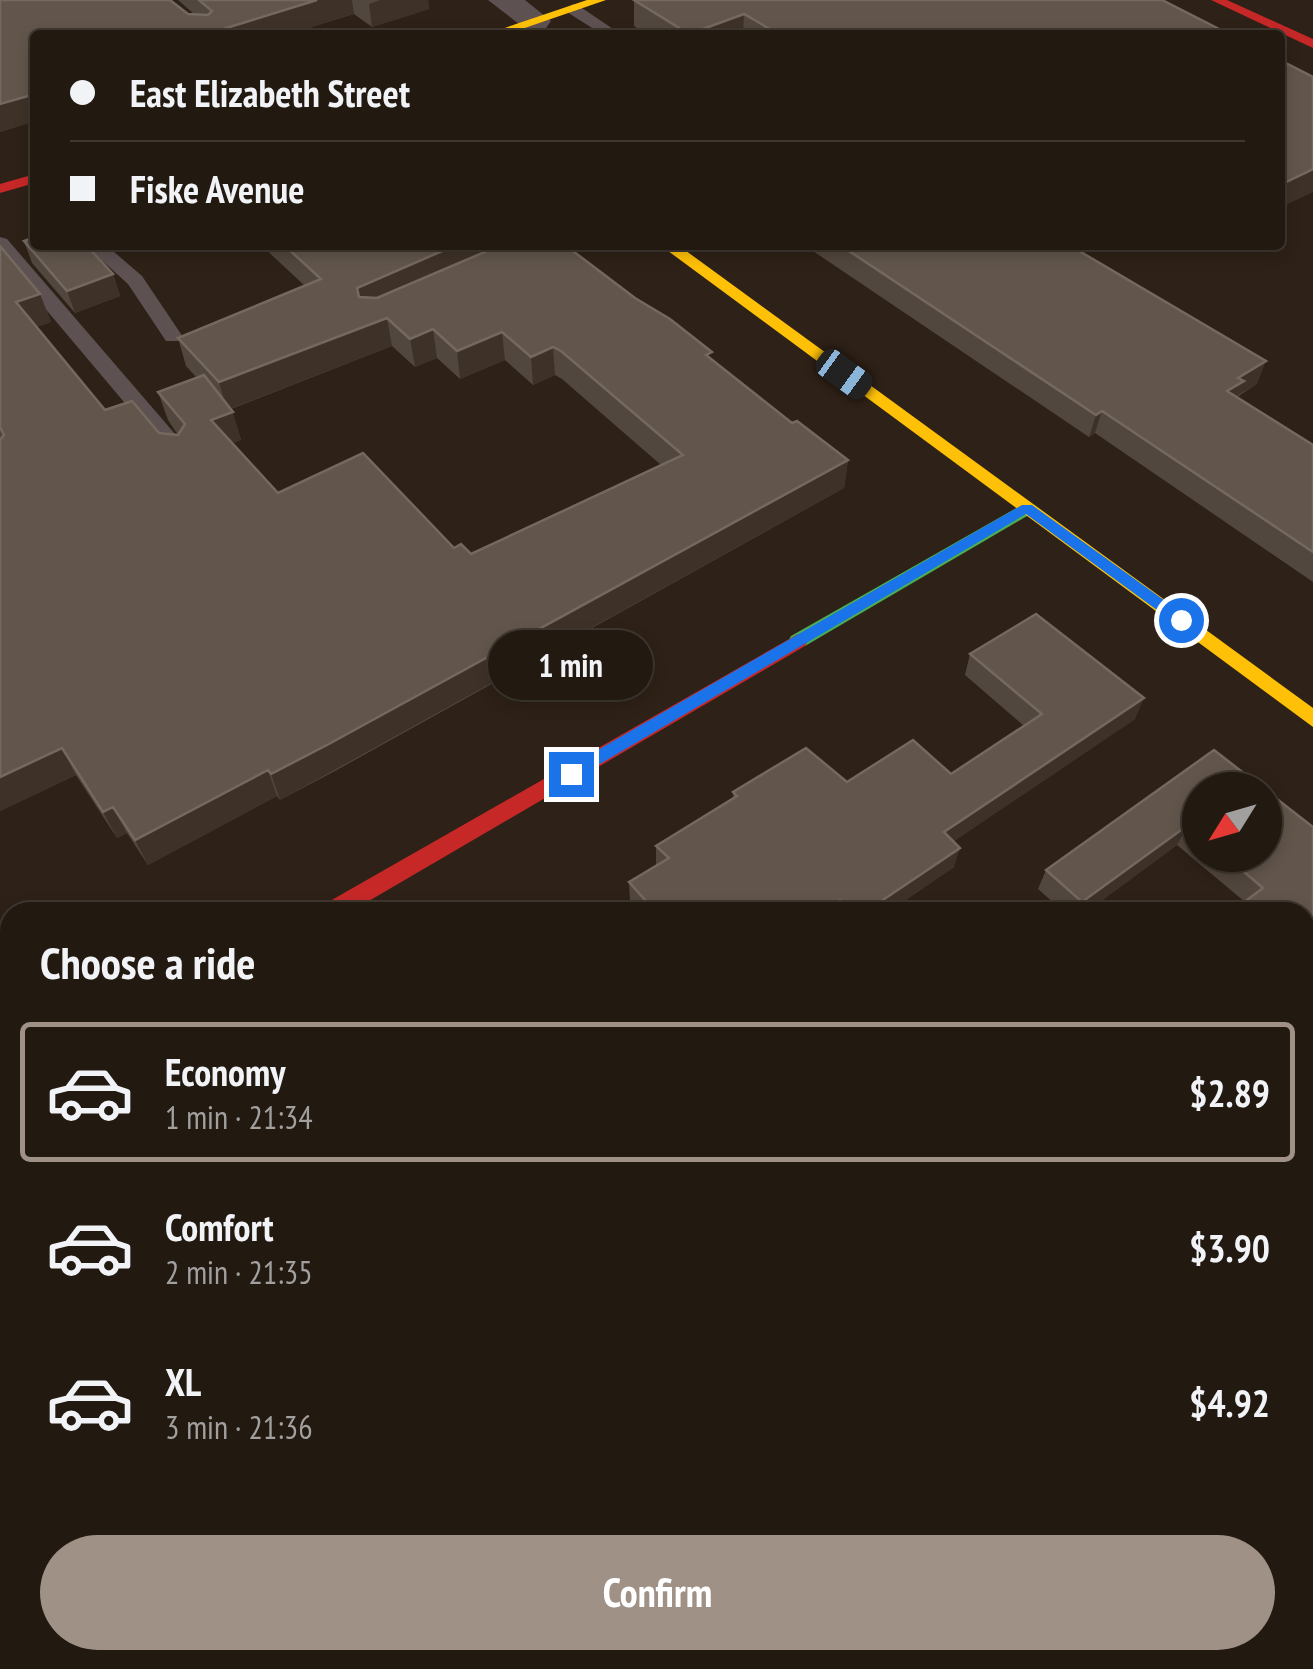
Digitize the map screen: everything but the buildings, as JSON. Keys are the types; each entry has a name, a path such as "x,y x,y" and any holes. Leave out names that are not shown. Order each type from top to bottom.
{"street":[{"path":"504,0 535,21"},
{"path":"1218,0 1283,30"},
{"path":"507,30 590,3"},
{"path":"1285,31 1313,44"},
{"path":"0,188 30,181"},
{"path":"680,250 1313,719"},
{"path":"348,902 1027,508"}],"lane":[{"path":"590,3 610,30"},
{"path":"0,242 180,454"},
{"path":"102,250 135,280 173,336"}],"traffic: fast":[{"path":"798,641 1027,508"}],"traffic: slow":[{"path":"507,30 600,0"},
{"path":"675,250 1313,719"}],"traffic: jam":[{"path":"1217,0 1282,30"},
{"path":"1285,31 1313,44"},
{"path":"0,189 30,180"},
{"path":"348,902 798,641"}],"route":[{"path":"571,774 1027,508 1181,620"}]}
